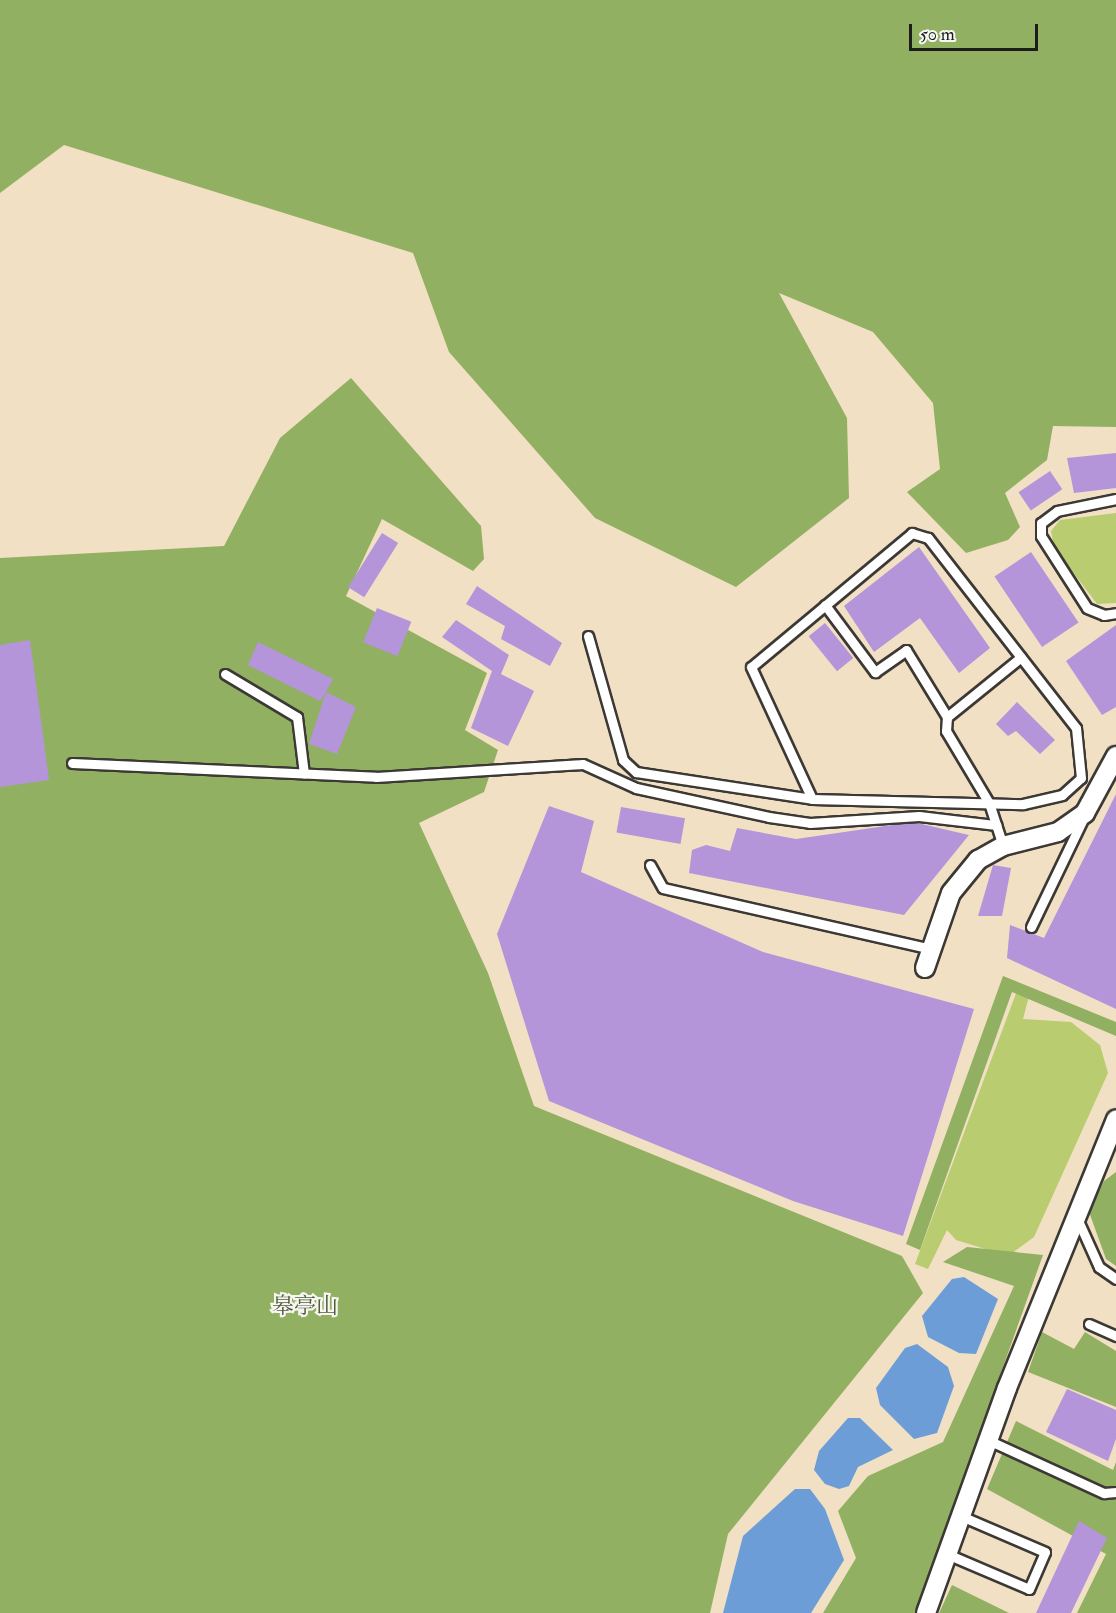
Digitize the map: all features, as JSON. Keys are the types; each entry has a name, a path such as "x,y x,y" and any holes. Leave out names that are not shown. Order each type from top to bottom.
{"street":[{"path":"925,968 951,893 978,860 1003,846 1058,832 1085,813 1116,756"},
{"path":"926,1613 988,1440 1074,1214 1116,1119"}],"lane":[{"path":"1116,499 1057,511 1041,524 1041,536 1087,608 1104,615 1116,613"},
{"path":"588,636 623,760 636,772 812,799 1023,804 1062,795 1082,778 1076,728 928,538 912,533 751,668 812,799"},
{"path":"825,605 874,672 906,650 947,717 946,731 989,803 1003,846"},
{"path":"947,717 1021,657"},
{"path":"225,674 297,717 304,774"},
{"path":"72,764 376,777 583,764 636,788 769,817 810,823 919,816 996,825"},
{"path":"1031,927 1084,827 1085,813"},
{"path":"650,865 663,888 932,949"},
{"path":"1074,1214 1084,1226 1099,1267 1116,1279"},
{"path":"1089,1324 1116,1336"},
{"path":"988,1440 1104,1492 1116,1492"},
{"path":"947,1554 1029,1589 1045,1552 961,1516"}],"green space":[{"path":"0,0 1116,0 1116,427 1053,426 1047,460 1005,493 1020,527 1008,540 966,553 907,492 940,469 933,403 873,332 779,293 847,418 849,498 736,587 595,518 449,352 413,253 64,145 0,193"},
{"name":"皋亭山","path":"351,378 481,526 484,559 473,571 382,519 346,596 487,673 465,730 498,750 484,792 419,823 488,973 534,1106 902,1256 923,1293 728,1534 710,1613 0,1613 0,558 224,546 280,438"},
{"path":"1116,513 1116,603 1097,604 1054,547 1051,531 1060,520"},
{"path":"1003,976 1116,1022 1116,1036 1012,992 920,1250 906,1244"},
{"path":"1018,988 1030,992 1023,1019 1071,1022 1100,1045 1108,1073 1034,1237 1008,1256 956,1240 947,1230 928,1269 915,1264"},
{"path":"1116,1172 1116,1266 1106,1259 1089,1212 1104,1181"},
{"path":"967,1247 1043,1255 915,1613 823,1613 856,1558 838,1511 868,1476 943,1442 1014,1286 943,1262"},
{"path":"1042,1332 1074,1349 1085,1332 1116,1351 1116,1407 1028,1372"},
{"path":"1016,1421 1113,1470 1116,1462 1116,1613 1077,1613 1106,1554 987,1489"},
{"path":"952,1585 1009,1613 939,1613"}],"water":[{"path":"964,1277 998,1299 976,1354 959,1353 928,1337 922,1316 952,1279"},
{"path":"917,1344 948,1367 954,1386 937,1433 914,1439 880,1405 876,1388 905,1348"},
{"path":"848,1418 860,1418 893,1450 858,1467 849,1486 839,1489 825,1484 814,1470 819,1451"},
{"path":"795,1489 810,1489 825,1509 844,1560 811,1613 723,1613 743,1536"}],"building":[{"path":"1116,453 1116,488 1074,493 1067,458"},
{"path":"1050,471 1062,489 1031,510 1018,492"},
{"path":"382,533 398,543 364,597 348,587"},
{"path":"919,547 990,648 959,673 920,618 874,652 844,606"},
{"path":"1031,552 1079,622 1042,647 995,577"},
{"path":"477,586 562,643 550,666 501,639 505,626 466,604"},
{"path":"377,608 411,622 397,656 363,642"},
{"path":"456,620 509,655 501,674 534,691 508,746 471,728 492,671 442,637"},
{"path":"825,623 853,658 837,671 809,636"},
{"path":"1116,625 1116,707 1102,715 1066,661"},
{"path":"30,640 49,780 0,787 0,645"},
{"path":"258,642 333,679 320,701 248,665"},
{"path":"326,692 356,707 337,754 309,744"},
{"path":"1017,702 1055,740 1040,754 1016,731 1008,736 996,724"},
{"path":"1116,794 1116,1009 1007,958 1010,925 1044,938"},
{"path":"549,806 594,821 581,872 763,952 974,1009 903,1236 793,1201 549,1101 497,934"},
{"path":"621,807 685,818 680,844 616,833"},
{"path":"913,822 969,835 904,915 689,873 692,850 706,845 730,851 737,828 796,839"},
{"path":"993,865 1011,868 1002,916 978,916"},
{"path":"1067,1389 1116,1410 1116,1439 1108,1461 1046,1432"},
{"path":"1079,1521 1107,1538 1071,1613 1036,1613"}]}
